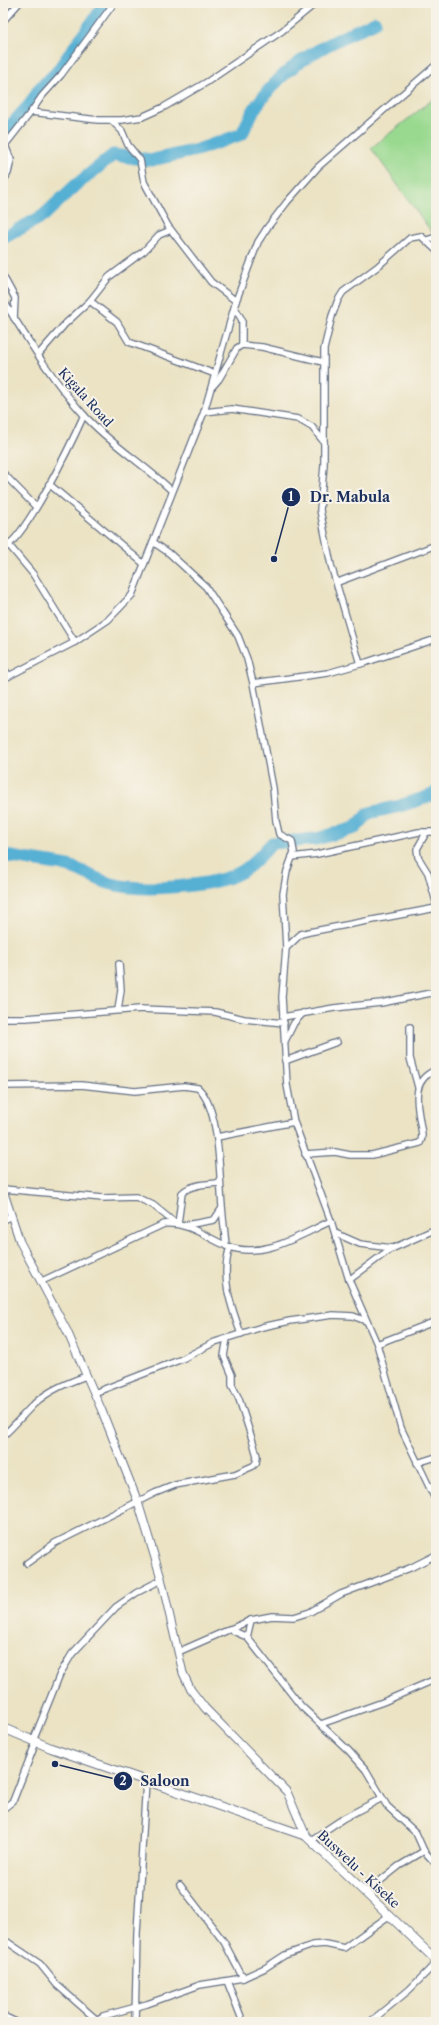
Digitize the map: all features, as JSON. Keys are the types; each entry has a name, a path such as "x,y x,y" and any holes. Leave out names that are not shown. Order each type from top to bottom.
{"main road":[{"name":"Buswelu - Kiseke","path":"3,1728 34,1741 308,1838 390,1915 436,1962"}],"street":[{"path":"3,21 19,3"},
{"path":"3,182 8,173 11,160 5,145 42,96 61,75 114,3"},
{"path":"31,112 85,119 111,120 142,117 164,107 207,82 282,31 316,3"},
{"path":"3,679 75,642 108,620 132,595 204,412 236,301 258,242 287,202 334,152 436,65"},
{"path":"111,120 122,131 128,145 140,160 146,187 170,230 211,282 236,301"},
{"path":"38,355 65,324 90,301 116,271 144,251 159,235 170,230"},
{"path":"360,664 332,565 320,510 324,465 323,362 332,316 338,300 344,292 377,267 410,238 421,236 436,250"},
{"path":"427,240 436,237"},
{"path":"3,276 15,298 14,318"},
{"name":"Kigala Road","path":"3,300 51,376 84,415 113,442 150,470 172,491"},
{"path":"90,301 117,322 129,342 215,374"},
{"path":"234,308 242,320 242,345"},
{"path":"210,388 219,379 237,348 242,345 262,347 323,362"},
{"path":"204,412 232,409 298,418 312,427 324,442"},
{"path":"3,550 10,546 36,508 84,415"},
{"path":"3,473 36,508"},
{"path":"49,484 144,564"},
{"path":"3,538 33,574 75,642"},
{"path":"153,542 169,553 206,587 238,636 247,659 273,788 276,821 279,834 292,841 294,852 287,871 283,894 286,948 282,997 287,1084 294,1122 331,1221 349,1280 377,1344 401,1426 417,1464 436,1501"},
{"path":"338,582 436,545"},
{"path":"253,683 287,677 328,673 436,639"},
{"path":"3,666 9,676"},
{"path":"292,857 317,854 410,834 436,832"},
{"path":"426,833 417,849 418,857 428,873 436,902"},
{"path":"286,948 301,934 436,908"},
{"path":"118,1010 121,990 119,964"},
{"path":"3,1018 99,1013 118,1010 208,1012 222,1013 244,1019 284,1020 303,1013 381,1003 436,992"},
{"path":"284,1044 294,1024 303,1013"},
{"path":"305,1154 334,1152 350,1155 376,1155 420,1143 422,1138 418,1111 418,1088 410,1058 410,1027"},
{"path":"285,1061 337,1042"},
{"path":"418,1088 421,1079 427,1074 436,1070"},
{"path":"3,1086 81,1085 136,1091 191,1086 198,1088 205,1096 217,1137 222,1208 228,1247 226,1258 226,1280 231,1304 241,1334"},
{"path":"217,1137 294,1122"},
{"path":"179,1224 182,1193 185,1190 220,1183"},
{"path":"331,1221 274,1247 262,1250 228,1247 179,1224 153,1205 136,1197 103,1198 3,1189 20,1242 42,1281 94,1393 138,1502 161,1580 183,1673 191,1690 205,1708 287,1792 308,1838 382,1798"},
{"path":"42,1281 164,1224 214,1220 222,1208"},
{"path":"3,1220 11,1216"},
{"path":"349,1280 379,1256 392,1248 436,1229"},
{"path":"335,1233 360,1244 392,1248"},
{"path":"94,1393 182,1359 205,1346 276,1323 333,1315 353,1316 366,1320"},
{"path":"377,1344 436,1321"},
{"path":"27,1563 55,1543 138,1502 175,1486 235,1474 253,1466 256,1463 257,1456 246,1417 232,1385 232,1375 223,1352 227,1338"},
{"path":"3,1436 35,1403 62,1385 86,1376"},
{"path":"417,1464 436,1457"},
{"path":"178,1652 251,1620 272,1616 294,1617 310,1612 341,1594 410,1568 436,1555"},
{"path":"3,1808 13,1801 60,1674 72,1654 116,1607 136,1593 161,1580"},
{"path":"248,1637 251,1620"},
{"path":"229,1629 248,1637 301,1706 360,1763 387,1806 416,1834 424,1850 436,1864"},
{"path":"321,1724 383,1702 436,1679"},
{"path":"135,2022 146,1781"},
{"path":"366,1892 399,1866 424,1850"},
{"path":"180,1885 224,1942 243,1978"},
{"path":"3,1939 40,1964 56,1985 95,2021 109,2014 135,2007 200,1984 243,1978 265,1968 286,1955 313,1945 325,1944 344,1948 390,1915"},
{"path":"370,2022 410,1990 436,1962"},
{"path":"227,1981 243,2022"},
{"path":"3,2016 16,2022"}],"green space":[{"path":"436,97 436,238 371,148"}],"waterway":[{"path":"3,134 31,103 39,89 56,73 106,3"},
{"path":"3,238 43,216 75,186 113,155 152,160 197,150 242,134 257,105 272,86 298,63 342,37 375,22"},
{"path":"3,855 70,867 112,884 141,888 178,887 214,881 241,872 254,862 272,843 316,839 355,828 369,813 400,806 433,795 436,792"}],"place":[{"name":"Dr. Mabula","path":"274,559"},
{"name":"Saloon","path":"55,1764"}]}
